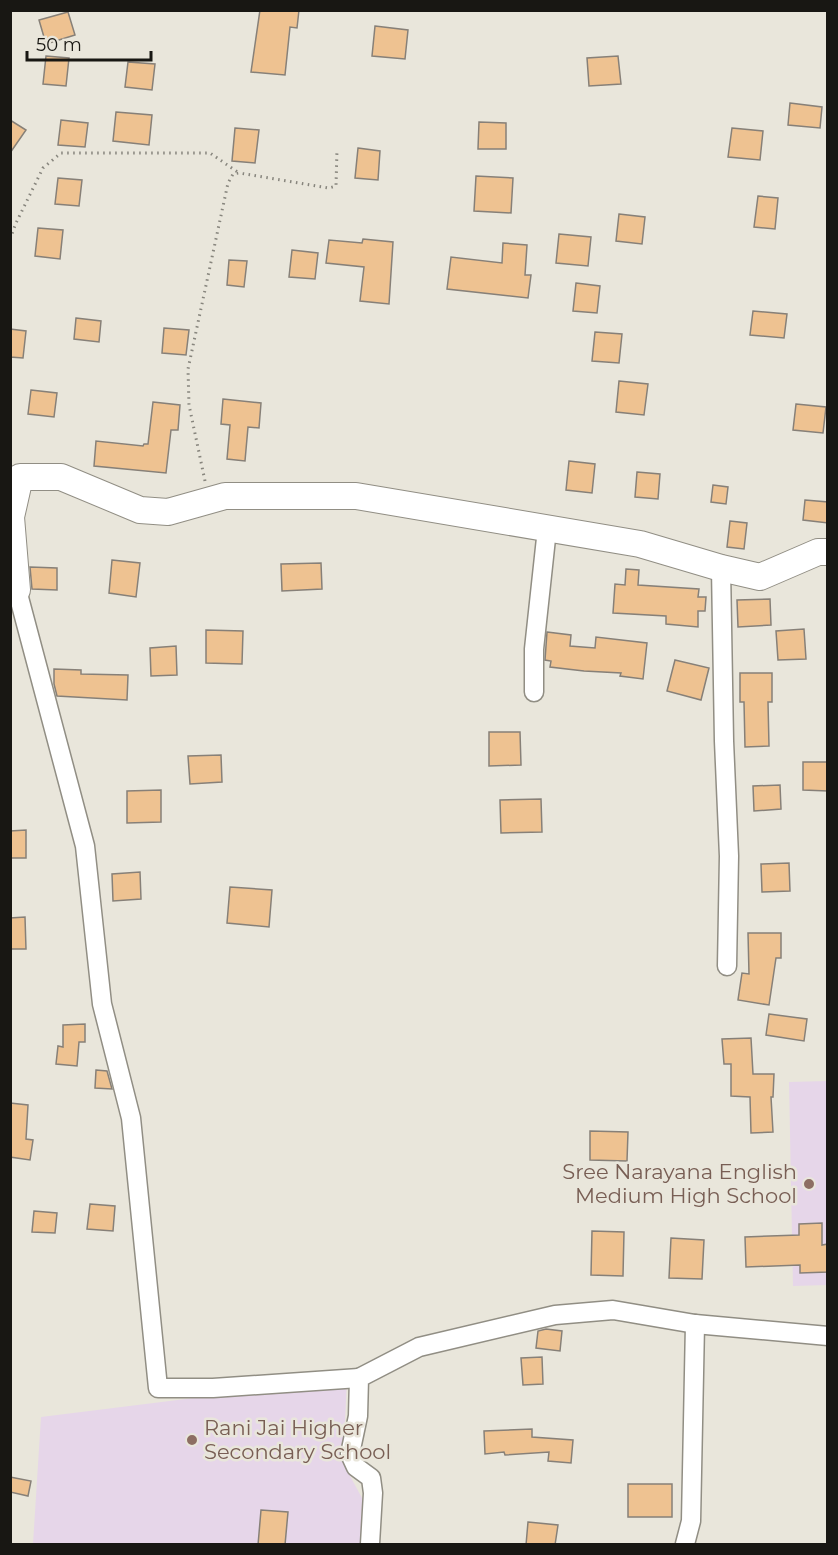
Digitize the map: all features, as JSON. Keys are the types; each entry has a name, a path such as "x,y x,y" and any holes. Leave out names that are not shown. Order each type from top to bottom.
{"street":[{"path":"828,552 818,552 760,577 640,544 356,496 225,496 168,512 140,510 61,477 15,477 11,517 14,591 85,846 102,1004 131,1118 158,1388 213,1388 359,1378 419,1347 555,1315 613,1310 695,1324 828,1336"},
{"path":"534,692 534,649 547,529"},
{"path":"721,568 724,741 729,856 727,966"},
{"path":"685,1545 691,1521 695,1324"},
{"path":"359,1378 358,1416 350,1454 356,1467 371,1478 373,1493 370,1545"}],"path":[{"path":"209,501 189,405 188,369 228,183 233,174 239,173 329,188 336,186 337,149"},
{"path":"10,239 43,168 61,153 210,153 239,173"}],"shaded area":[{"name":"Sree Narayana English Medium High School","path":"827,1081 827,1285 793,1286 789,1082"},
{"name":"Rani Jai Higher Secondary School","path":"347,1379 343,1463 362,1498 361,1544 33,1544 41,1417"}],"building":[{"path":"260,10 299,10 297,28 290,27 285,75 251,72"},
{"path":"68,12 75,35 46,44 39,20"},
{"path":"375,26 408,30 405,59 372,56"},
{"path":"46,56 69,58 66,86 43,84"},
{"path":"618,56 621,84 589,86 587,58"},
{"path":"128,62 155,64 152,90 125,87"},
{"path":"790,103 822,107 820,128 788,125"},
{"path":"116,112 152,115 149,145 113,141"},
{"path":"10,120 26,130 10,153"},
{"path":"61,120 88,123 85,147 58,145"},
{"path":"479,122 506,123 506,149 478,149"},
{"path":"235,128 259,130 255,163 232,161"},
{"path":"732,128 763,131 760,160 728,157"},
{"path":"358,148 380,151 378,180 355,178"},
{"path":"476,176 513,178 511,213 474,211"},
{"path":"58,178 82,180 79,206 55,204"},
{"path":"758,196 778,198 775,229 754,227"},
{"path":"619,214 645,217 642,244 616,241"},
{"path":"38,228 63,230 60,259 35,256"},
{"path":"559,234 591,237 588,266 556,263"},
{"path":"363,239 393,242 389,304 360,301 364,267 326,263 329,240 362,243"},
{"path":"503,243 527,245 525,275 531,275 528,298 447,289 451,257 502,263"},
{"path":"292,250 318,253 315,279 289,277"},
{"path":"229,260 247,261 244,287 227,285"},
{"path":"576,283 600,286 597,313 573,311"},
{"path":"753,311 787,314 784,338 750,335"},
{"path":"76,318 101,321 99,342 74,339"},
{"path":"164,328 189,330 186,355 162,353"},
{"path":"10,329 26,331 23,358 10,357"},
{"path":"595,332 622,334 619,363 592,361"},
{"path":"619,381 648,384 644,415 616,412"},
{"path":"31,390 57,393 54,417 28,414"},
{"path":"223,399 261,403 259,428 248,427 245,461 227,459 230,425 221,424"},
{"path":"153,402 180,405 178,430 171,430 166,473 94,466 96,441 143,446 148,444"},
{"path":"796,404 826,407 823,433 793,430"},
{"path":"569,461 595,464 592,493 566,490"},
{"path":"637,472 660,474 658,499 635,497"},
{"path":"713,485 728,487 726,504 711,502"},
{"path":"805,500 828,502 828,523 803,520"},
{"path":"730,521 747,523 744,549 727,547"},
{"path":"112,560 140,563 136,597 109,593"},
{"path":"321,563 322,589 282,591 281,564"},
{"path":"30,567 57,568 57,590 32,589"},
{"path":"626,569 639,570 638,585 699,589 698,597 706,597 705,611 698,611 698,627 666,624 666,616 613,613 615,584 625,585"},
{"path":"770,599 771,625 738,627 737,600"},
{"path":"804,629 806,659 778,660 776,631"},
{"path":"206,630 243,631 242,664 206,663"},
{"path":"547,632 571,635 570,646 595,648 596,637 647,643 643,679 620,676 621,673 550,667 551,661 545,660"},
{"path":"176,646 177,675 151,676 150,648"},
{"path":"675,660 709,668 701,700 667,691"},
{"path":"54,669 81,670 81,674 128,675 127,700 57,696"},
{"path":"740,673 772,673 772,702 768,702 769,746 745,747 744,702 740,702"},
{"path":"489,732 520,732 521,765 489,766"},
{"path":"221,755 222,782 190,784 188,756"},
{"path":"803,762 828,762 828,791 803,790"},
{"path":"780,785 781,809 754,811 753,786"},
{"path":"161,790 161,822 127,823 127,791"},
{"path":"541,799 542,832 501,833 500,800"},
{"path":"26,830 26,858 10,858 10,831"},
{"path":"789,863 790,891 762,892 761,864"},
{"path":"140,872 141,899 113,901 112,874"},
{"path":"230,887 272,890 269,927 227,923"},
{"path":"25,917 26,949 10,949 10,918"},
{"path":"748,933 781,933 781,958 776,958 769,1005 738,1000 742,973 749,974"},
{"path":"769,1014 807,1019 804,1041 766,1035"},
{"path":"85,1024 85,1042 79,1042 77,1066 56,1064 58,1046 63,1047 63,1025"},
{"path":"751,1038 753,1074 774,1074 773,1097 771,1097 773,1132 751,1133 750,1097 731,1096 731,1064 724,1064 722,1039"},
{"path":"96,1070 107,1071 112,1089 95,1088"},
{"path":"10,1103 28,1105 26,1139 33,1140 30,1160 10,1157"},
{"path":"590,1131 628,1132 627,1161 590,1160"},
{"path":"90,1204 115,1206 113,1231 87,1229"},
{"path":"34,1211 57,1213 55,1233 32,1232"},
{"path":"822,1223 822,1245 828,1244 828,1272 800,1273 800,1265 746,1267 745,1237 799,1235 799,1224"},
{"path":"592,1231 624,1232 623,1276 591,1275"},
{"path":"671,1238 704,1240 702,1279 669,1278"},
{"path":"546,1329 562,1331 560,1351 536,1348 538,1331"},
{"path":"542,1357 543,1384 523,1385 521,1358"},
{"path":"532,1429 532,1437 573,1440 571,1463 548,1461 549,1452 485,1454 484,1431"},
{"path":"10,1477 31,1481 28,1496 10,1492"},
{"path":"628,1484 672,1484 672,1517 628,1517"},
{"path":"261,1510 288,1512 285,1545 258,1545"},
{"path":"528,1522 558,1525 555,1545 526,1545"}],"place":[{"name":"Sree Narayana English Medium High School","path":"809,1184"},
{"name":"Rani Jai Higher Secondary School","path":"192,1440"}]}
